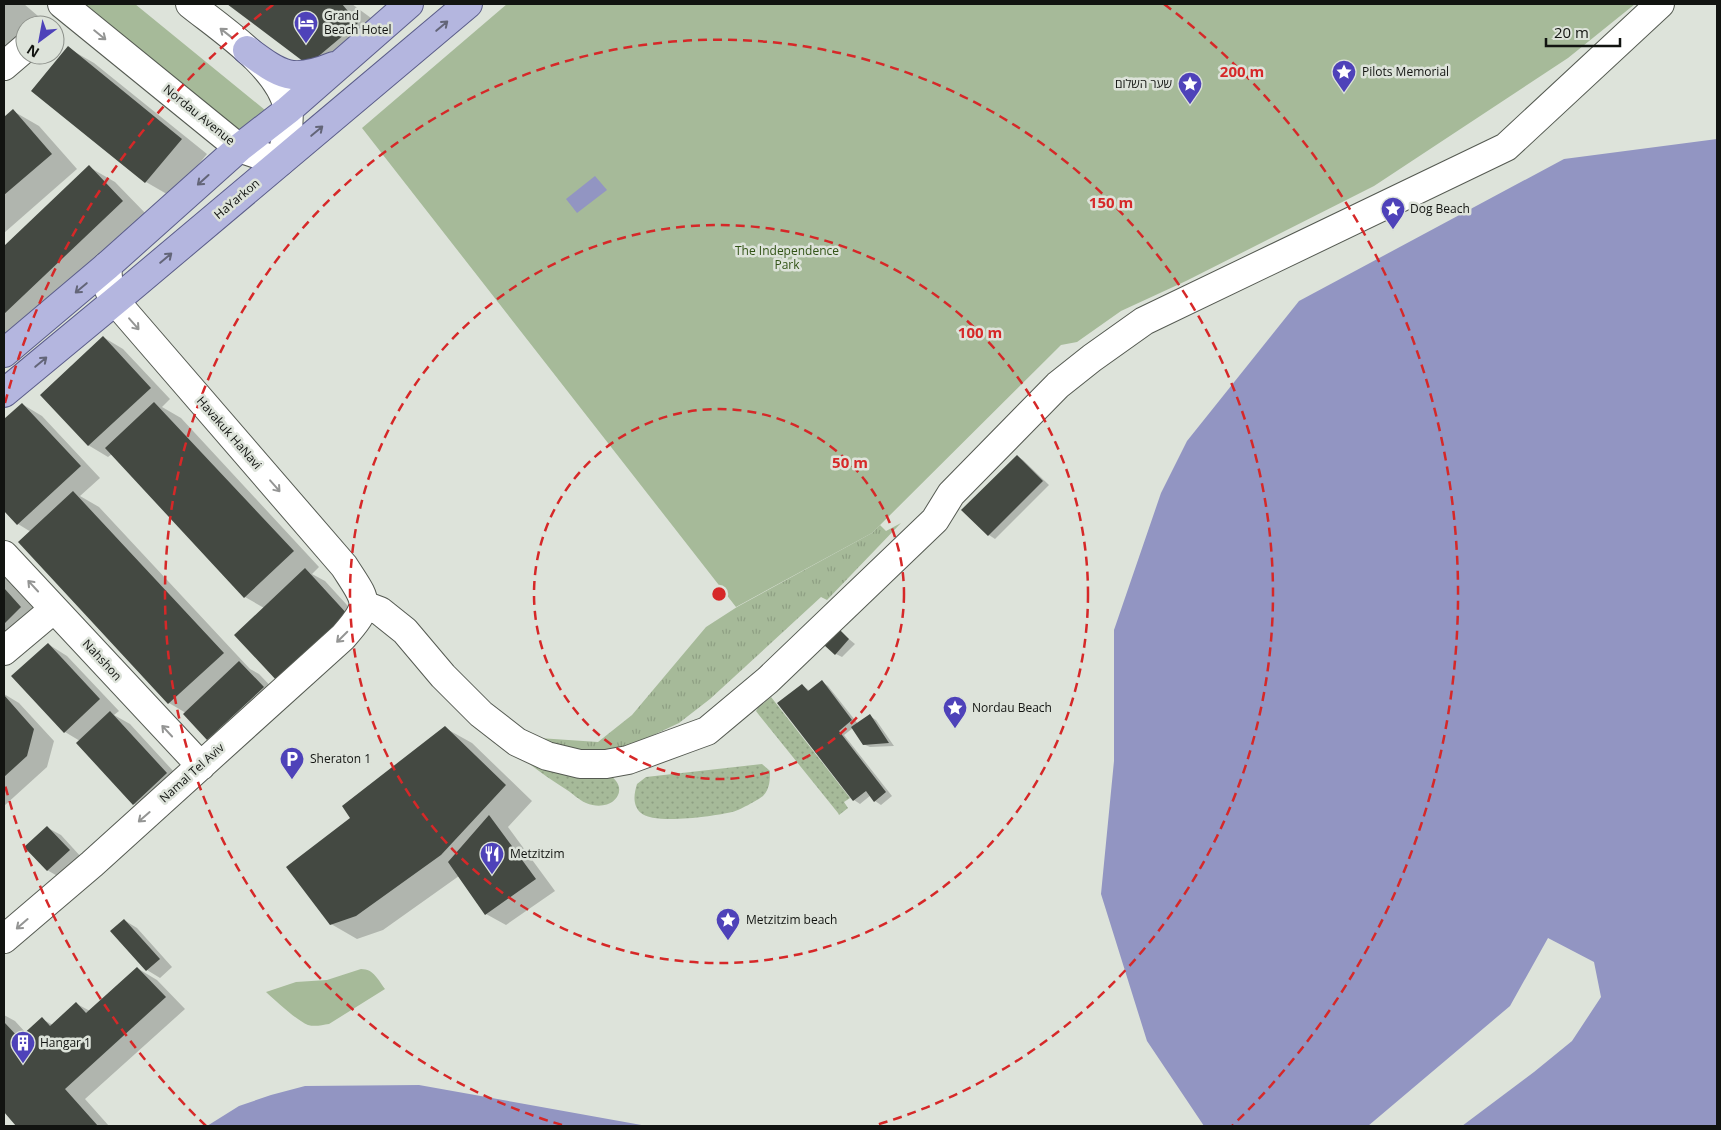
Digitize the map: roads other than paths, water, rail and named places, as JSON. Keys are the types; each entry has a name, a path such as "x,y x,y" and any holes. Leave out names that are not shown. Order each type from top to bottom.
{"main road":[{"path":"4,353 107,266 239,148 288,110 409,4"},
{"name":"HaYarkon","path":"4,393 468,4"},
{"path":"247,50 275,70 293,76 315,74 340,64"}],"street":[{"path":"190,4 247,50 267,70 281,89 288,110 287,135 280,162"},
{"path":"363,601 380,611 405,631 443,676 481,714 517,742 547,756 580,764 606,764 628,760 707,731 768,680 935,520 951,494 1058,384 1092,358 1144,321 1506,147 1660,4"},
{"name":"Nordau Avenue","path":"61,13 239,148 280,162"},
{"path":"4,66 15,57"},
{"name":"Havakuk HaNavi","path":"107,266 109,290 115,301 344,566 363,601"},
{"name":"Nahshon","path":"4,554 201,766"},
{"name":"Namal Tel Aviv","path":"4,939 92,864 343,637 360,617 363,601"},
{"path":"4,651 54,609"}],"water":[{"path":"1717,139 1717,1126 1204,1126 1147,1041 1101,894 1114,761 1114,630 1161,493 1187,441 1299,301 1564,159"},
{"path":"595,176 607,190 577,213 566,199"},
{"path":"419,1085 647,1126 207,1126 239,1106 305,1086"}],"place":[{"name":"Grand Beach Hotel","path":"306,44"},
{"name":"Pilots Memorial","path":"1344,93"},
{"name":"שער השלום","path":"1190,105"},
{"name":"Dog Beach","path":"1393,230"},
{"name":"Nordau Beach","path":"955,729"},
{"name":"Sheraton 1","path":"292,780"},
{"name":"Metzitzim","path":"492,875"},
{"name":"Metzitzim beach","path":"728,941"},
{"name":"Hangar 1","path":"23,1064"}],"park label":[{"name":"The Independence Park","path":"787,258"}]}
